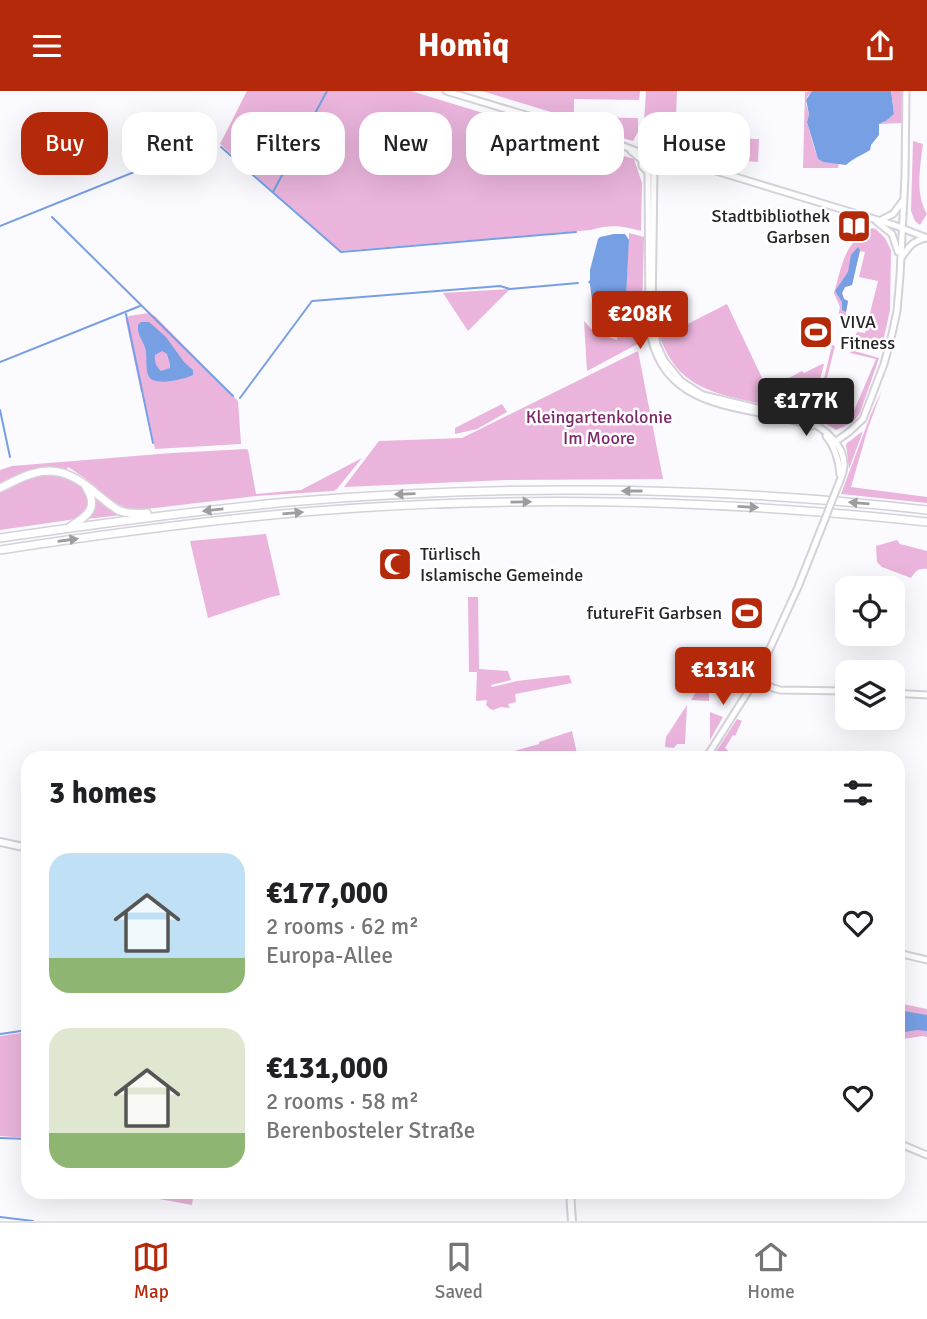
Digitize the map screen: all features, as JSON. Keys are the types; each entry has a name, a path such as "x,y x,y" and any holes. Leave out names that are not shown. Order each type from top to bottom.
{"highway":[{"path":"0,488 44,471 63,472 78,479 121,511 137,514 186,512"},
{"path":"68,528 85,518 92,503 91,494 78,479"},
{"path":"0,538 186,512 290,502 386,495 548,490 720,493 927,510"},
{"path":"0,550 224,520 326,510 456,503 709,505 792,509 927,522"}],"main road":[{"path":"0,842 21,846"},
{"path":"570,1199 572,1221"}],"street":[{"path":"446,91 638,151"},
{"path":"834,443 859,424 867,412 892,334 898,296 905,176 906,91"},
{"path":"626,147 638,157"},
{"path":"651,175 652,317 657,345 670,369 688,387 703,395 803,419 825,431 841,454 844,471 798,587 755,679 710,751"},
{"path":"726,175 927,238"},
{"path":"876,220 893,214 903,199"},
{"path":"876,220 893,236 900,260"},
{"path":"900,260 910,244 927,238"},
{"path":"755,679 773,688 835,691"},
{"path":"905,694 927,695"},
{"path":"905,955 927,960"},
{"path":"905,1146 927,1154"}],"green space":[{"path":"247,91 411,91 480,112 466,112 466,175 624,175 624,156 634,159 642,183 641,231 611,226 591,230 340,251 255,175 345,175 345,112 236,112"},
{"path":"482,91 640,91 639,100 574,99 574,112 551,112"},
{"path":"646,91 677,91 676,112 645,112"},
{"path":"812,91 807,97 807,122 818,159 839,163 838,168 803,168 805,92"},
{"path":"891,91 902,91 902,123 879,124 894,114"},
{"path":"624,118 638,118 638,132 633,141 624,138"},
{"path":"231,122 231,154 220,144"},
{"path":"750,139 759,139 758,162 750,161"},
{"path":"913,141 923,144 920,189 927,214 920,225 911,211"},
{"path":"872,228 885,238 891,250 890,310 881,351 852,345 857,332 865,333 878,281 859,277 865,252 860,251 852,285 845,287 842,293 848,301 845,319 838,317 840,307 834,293 849,248"},
{"path":"629,233 644,237 642,314 645,340 587,371 584,321 594,332 617,340 618,327 625,318"},
{"path":"510,289 468,331 443,293"},
{"path":"727,304 763,380 778,382 824,364 811,415 709,390 685,376 676,366 660,338"},
{"path":"149,313 238,401 241,444 155,449 126,321 129,316"},
{"path":"832,345 835,346 818,414 848,421 876,359 850,353 851,350 879,358 860,413 853,422 836,430 815,417"},
{"name":"Kleingartenkolonie Im Moore","path":"638,351 663,479 506,480 344,487 379,441 462,438"},
{"path":"882,390 851,487 927,497 927,503 841,494"},
{"path":"502,404 507,412 477,429 455,434 455,428"},
{"path":"863,431 849,469 846,444"},
{"path":"246,449 256,494 301,490 362,458 333,491 256,496 138,510 118,504 68,467 86,494 88,506 84,512 76,519 0,530 0,470 12,466"},
{"path":"92,494 122,515 86,519"},
{"path":"266,534 280,595 208,618 190,541"},
{"path":"897,540 900,544 927,551 927,569 921,569 911,578 882,567 877,562 876,546"},
{"path":"468,597 478,597 479,669 508,671 511,680 491,685 492,687 569,675 572,683 515,694 516,702 508,704 510,708 493,710 486,705 487,700 476,701 477,672 469,672"},
{"path":"703,658 710,658 709,680 700,680"},
{"path":"700,682 709,682 709,701 691,700"},
{"path":"687,705 685,744 677,744 674,748 665,747 666,737"},
{"path":"710,712 723,717 710,740"},
{"path":"737,719 742,721 725,748 728,751 716,751"},
{"path":"572,731 576,751 514,751"},
{"path":"905,1004 927,1009 927,1037 905,1039"},
{"path":"21,1033 21,1138 0,1136 0,1036"},
{"path":"159,1199 193,1199 192,1205"}],"water":[{"path":"812,91 891,91 894,114 879,124 879,135 870,150 846,165 823,162 818,159 807,122 809,114 806,100"},
{"path":"625,234 629,240 625,318 616,328 608,330 598,321 588,282 598,239"},
{"path":"858,247 860,250 852,285 845,287 842,293 848,301 846,312 842,310 842,302 835,291 848,272 851,255"},
{"path":"141,322 149,322 166,337 193,370 193,375 165,382 150,378 138,325","holes":["162,351 167,354 170,368 161,371 156,364 155,355"]},
{"path":"905,1011 927,1015 927,1031 905,1032"}],"waterway":[{"path":"273,192 327,91"},
{"path":"221,147 341,252 576,232"},
{"path":"0,226 127,175"},
{"path":"52,217 233,396"},
{"path":"240,398 312,301 500,286 510,289 578,283"},
{"path":"0,362 140,306"},
{"path":"126,314 153,443"},
{"path":"0,410 10,457"},
{"path":"0,1034 21,1031"},
{"path":"0,1138 21,1139"},
{"path":"0,1217 33,1221"}],"place":[{"name":"Stadtbibliothek Garbsen","path":"854,226"},
{"name":"VIVA Fitness","path":"816,332"},
{"name":"Türlisch Islamische Gemeinde","path":"395,564"},
{"name":"futureFit Garbsen","path":"747,613"}]}
